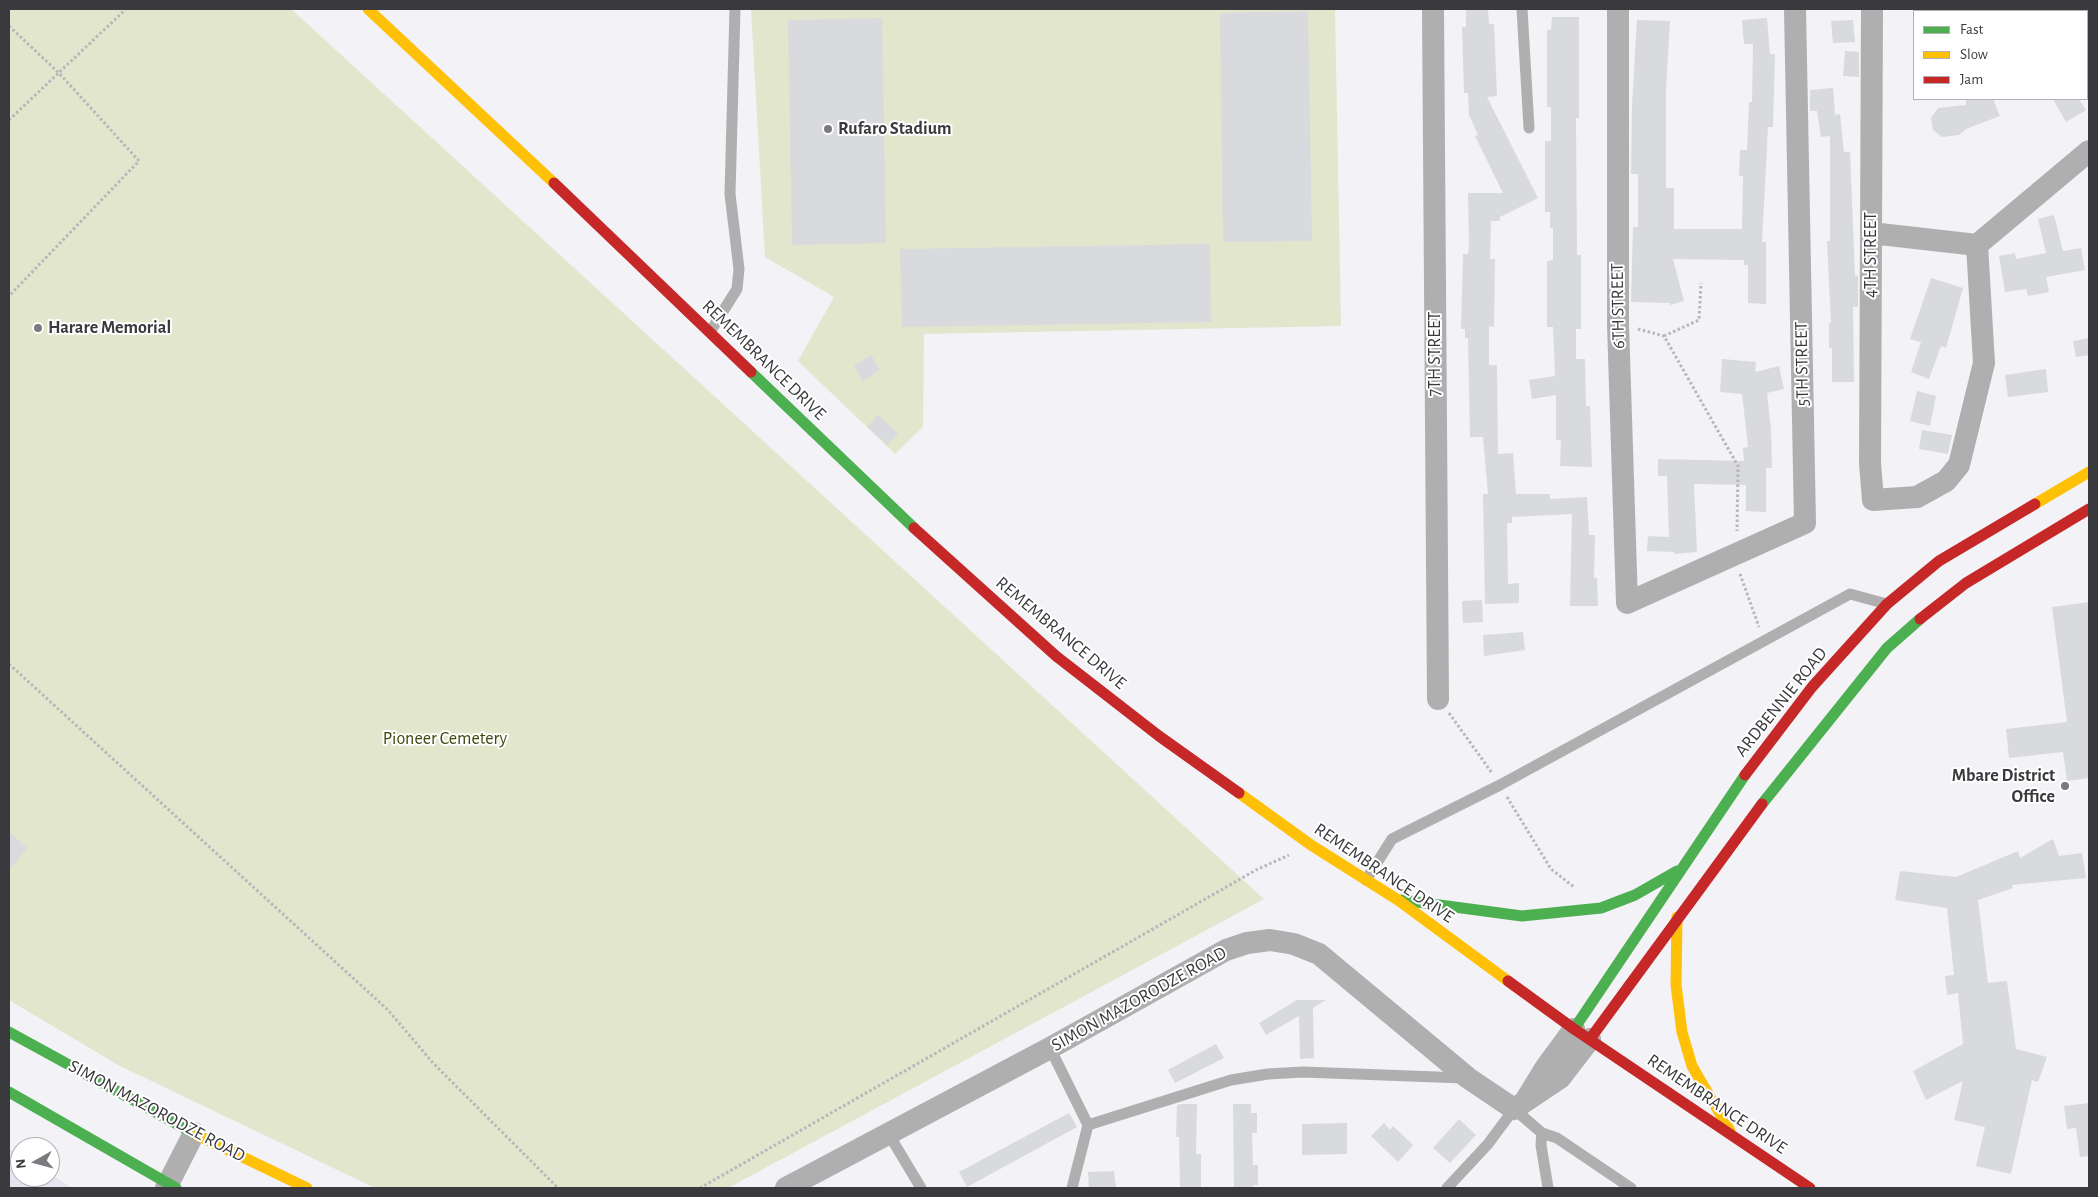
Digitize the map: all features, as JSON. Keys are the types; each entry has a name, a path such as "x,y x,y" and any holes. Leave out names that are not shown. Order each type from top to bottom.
{"main road":[{"name":"REMEMBRANCE DRIVE","path":"368,9 710,332 919,533 1056,656 1159,736 1311,845 1398,900 1582,1034 1810,1188"},
{"name":"ARDBENNIE ROAD","path":"1582,1034 1677,871 1729,797 1812,687 1887,604 1939,561 2089,472"},
{"path":"1582,1034 1677,917 1753,815 1887,648 1926,613 1966,582 2089,509"},
{"path":"1398,900 1522,916 1601,908 1635,895 1677,871"},
{"path":"1677,917 1676,985 1682,1032 1692,1066 1733,1137"},
{"name":"SIMON MAZORODZE ROAD","path":"9,1032 194,1133 308,1188"},
{"path":"9,1092 170,1187"}],"street":[{"name":"7TH STREET","path":"1433,9 1438,699"},
{"name":"6TH STREET","path":"1618,9 1618,324 1627,603"},
{"name":"5TH STREET","path":"1627,603 1805,524 1795,9"},
{"name":"4TH STREET","path":"1872,9 1870,463 1873,500 1917,497 1946,481 1959,464 1984,362 1977,245"},
{"path":"1871,233 1977,245 2089,151"},
{"name":"SIMON MAZORODZE ROAD","path":"786,1188 1050,1048 1226,950 1247,943 1270,940 1294,944 1319,954 1468,1078 1520,1105"},
{"path":"1520,1105 1546,1067 1582,1034"},
{"path":"170,1187 194,1133"}],"lane":[{"path":"710,332 737,289 738,269 730,194 734,9"},
{"path":"1522,9 1528,128"},
{"path":"1366,880 1392,839 1500,785 1850,594 1887,604"},
{"path":"1050,1048 1088,1125 1072,1188"},
{"path":"1088,1125 1231,1080 1268,1074 1303,1072 1468,1078"},
{"path":"1448,1188 1520,1105 1542,1133 1557,1138 1631,1188"},
{"path":"888,1133 921,1188"},
{"path":"1542,1133 1541,1145 1548,1188"}],"path":[{"path":"9,120 126,9"},
{"path":"9,26 59,73 139,161 9,296"},
{"path":"1618,324 1664,336 1699,320 1701,283"},
{"path":"1664,336 1738,466 1736,564 1764,641"},
{"path":"9,664 388,1010 433,1063 558,1188"},
{"path":"1438,699 1500,785 1551,869 1601,908"},
{"path":"700,1188 1256,870 1311,845"}],"shaded area":[{"path":"9,1149 10,1187 60,1187 60,1180 72,1188 9,1188"}],"green space":[{"name":"Pioneer Cemetery","path":"9,9 291,9 1264,899 728,1188 375,1188 118,1065 9,1000"},
{"name":"Rufaro Stadium","path":"751,9 1335,9 1341,326 924,334 923,427 895,454 798,361 834,297 765,257"}],"building":[{"path":"1466,9 1488,9 1489,24 1494,24 1497,96 1487,97 1538,198 1500,217 1500,221 1491,221 1490,259 1495,259 1494,327 1489,326 1489,365 1497,365 1498,454 1513,453 1516,494 1550,494 1550,499 1587,497 1589,535 1595,535 1594,578 1597,578 1598,606 1570,606 1572,514 1512,517 1512,523 1507,523 1508,584 1519,583 1519,603 1485,604 1483,494 1488,494 1483,437 1470,437 1468,338 1465,338 1465,329 1461,329 1463,254 1468,254 1469,243 1468,193 1503,193 1475,136 1478,135 1469,115 1468,93 1464,93 1462,27 1466,27"},
{"path":"1308,11 1312,241 1223,242 1220,13"},
{"path":"1552,17 1579,17 1579,118 1576,118 1577,255 1581,255 1581,329 1576,329 1576,359 1585,359 1586,406 1590,406 1592,467 1560,466 1561,440 1556,440 1556,395 1532,399 1529,380 1555,376 1553,327 1547,327 1547,261 1553,260 1553,228 1550,228 1550,212 1545,212 1545,141 1551,141 1551,107 1547,107 1547,30 1551,30"},
{"path":"882,18 886,243 792,245 788,20"},
{"path":"1767,18 1770,54 1775,54 1773,127 1768,127 1762,242 1766,242 1766,304 1748,303 1748,265 1744,265 1744,260 1673,259 1684,301 1670,305 1670,303 1631,302 1633,227 1638,227 1638,174 1631,174 1632,105 1637,20 1670,21 1666,89 1666,188 1674,188 1674,229 1742,229 1743,176 1739,176 1740,150 1747,150 1749,102 1752,102 1753,44 1744,44 1742,20"},
{"path":"1853,20 1855,42 1833,43 1831,21"},
{"path":"1845,51 1859,52 1859,77 1843,76"},
{"path":"1833,88 1835,115 1840,114 1844,152 1850,152 1855,276 1858,276 1858,307 1853,307 1854,382 1832,382 1832,348 1829,348 1829,323 1831,323 1827,241 1830,241 1830,136 1821,137 1817,111 1810,111 1810,90"},
{"path":"1966,100 1993,100 2000,116 1966,129 1959,135 1942,137 1933,130 1931,118 1938,108 1966,105"},
{"path":"2054,100 2080,100 2086,110 2066,122"},
{"path":"2054,215 2063,251 2081,248 2085,270 2046,277 2049,292 2028,296 2026,289 2005,292 1999,256 2015,253 2016,259 2046,253 2038,219"},
{"path":"1210,244 1211,322 902,327 900,249"},
{"path":"1931,278 1963,288 1946,348 1941,346 1929,379 1911,372 1921,342 1910,339"},
{"path":"2089,338 2089,355 2076,357 2073,341"},
{"path":"871,355 880,370 863,381 854,366"},
{"path":"1722,359 1756,362 1755,372 1779,366 1784,389 1767,393 1771,429 1772,468 1766,468 1766,512 1746,511 1746,485 1694,484 1697,552 1674,554 1674,552 1647,551 1648,536 1669,537 1667,476 1658,476 1658,459 1744,461 1743,448 1748,447 1742,394 1720,392"},
{"path":"2046,369 2048,392 2008,397 2005,375"},
{"path":"1917,391 1936,396 1930,426 1910,421"},
{"path":"878,415 898,433 888,445 867,427"},
{"path":"1922,430 1952,435 1948,454 1919,449"},
{"path":"1482,600 1483,622 1463,623 1462,601"},
{"path":"2089,602 2089,778 2067,781 2063,752 2009,758 2006,729 2067,722 2052,607"},
{"path":"1523,632 1525,650 1484,656 1483,635"},
{"path":"9,832 27,848 9,870"},
{"path":"2053,839 2059,856 2082,853 2086,878 2012,885 2013,888 1978,900 1988,983 2007,981 2016,1049 2047,1057 2038,1082 2032,1080 2011,1174 1976,1166 1985,1127 1954,1120 1963,1081 1926,1100 1913,1071 1963,1044 1958,993 1947,995 1945,976 1954,975 1947,908 1895,900 1900,871 1956,877 2018,851 2020,858"},
{"path":"1297,1000 1326,1000 1313,1008 1314,1058 1300,1059 1299,1016 1266,1035 1259,1023"},
{"path":"1216,1044 1224,1058 1175,1083 1168,1070"},
{"path":"2089,1103 2089,1156 2080,1157 2076,1128 2067,1129 2064,1106"},
{"path":"1197,1104 1196,1154 1201,1154 1201,1188 1180,1188 1179,1137 1176,1137 1177,1105"},
{"path":"1233,1104 1251,1104 1251,1113 1257,1113 1257,1133 1252,1133 1253,1165 1258,1165 1258,1185 1253,1185 1252,1188 1234,1188"},
{"path":"1069,1113 1077,1127 967,1187 959,1172"},
{"path":"1459,1119 1476,1135 1450,1163 1433,1148"},
{"path":"1347,1123 1347,1154 1302,1155 1302,1124"},
{"path":"1384,1123 1390,1130 1393,1126 1413,1145 1398,1162 1371,1136"},
{"path":"1114,1171 1116,1188 1089,1188 1088,1172"}],"traffic: fast":[{"path":"751,372 914,528"},
{"path":"1762,804 1887,648 1920,619"},
{"path":"1574,1029 1745,775"},
{"path":"1402,900 1522,916 1601,908 1635,895 1677,871"},
{"path":"9,1032 197,1135"},
{"path":"9,1092 176,1188"}],"traffic: slow":[{"path":"368,9 554,183"},
{"path":"2035,504 2089,472"},
{"path":"1239,793 1311,845 1398,900 1508,981"},
{"path":"1677,917 1676,985 1682,1032 1692,1066 1730,1131"},
{"path":"197,1135 307,1188"}],"traffic: jam":[{"path":"554,183 751,372"},
{"path":"1745,775 1812,687 1887,604 1939,561 2035,504"},
{"path":"1920,619 1966,583 2089,509"},
{"path":"914,528 1056,656 1159,736 1239,793"},
{"path":"1590,1039 1762,804"},
{"path":"1508,981 1574,1029 1810,1188"}],"place":[{"name":"Rufaro Stadium","path":"828,129"},
{"name":"Harare Memorial","path":"38,328"},
{"name":"Mbare District Office","path":"2065,786"}]}
